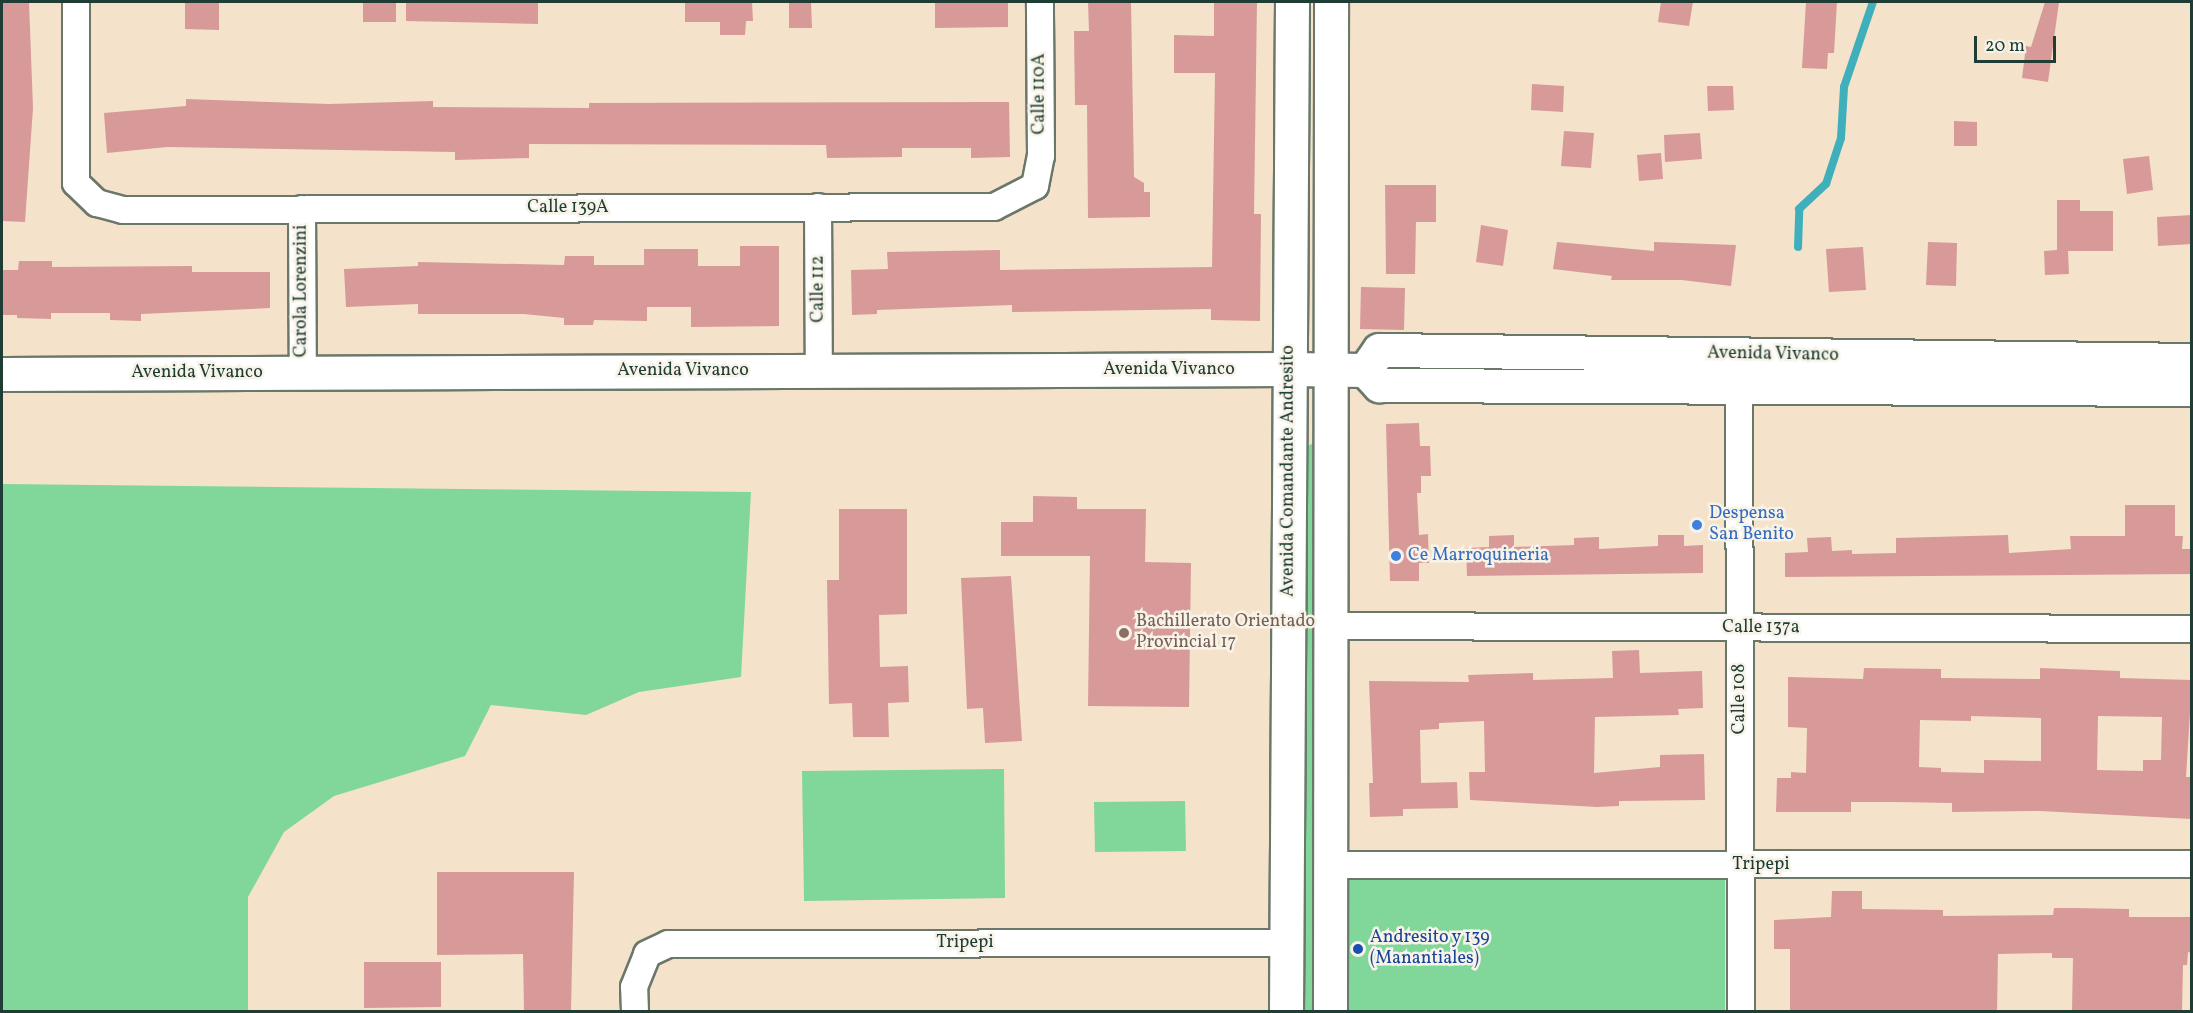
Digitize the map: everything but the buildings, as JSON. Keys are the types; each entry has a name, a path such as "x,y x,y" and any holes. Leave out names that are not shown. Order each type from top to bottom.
{"street":[{"name":"Calle 139A","path":"76,2 76,183 97,203 123,210 994,207 1035,186"},
{"name":"Calle 110A","path":"1035,186 1041,156 1040,2"},
{"name":"Avenida Comandante Andresito","path":"1286,1011 1292,2"},
{"path":"1330,1011 1331,2"},
{"name":"Calle 112","path":"819,207 819,371"},
{"name":"Carola Lorenzini","path":"302,209 303,373"},
{"name":"Avenida Vivanco","path":"1365,370 1379,350 2192,360"},
{"name":"Avenida Vivanco","path":"2,374 1289,369 1365,370 1379,385 2192,388"},
{"name":"Calle 108","path":"1739,387 1741,1011"},
{"name":"Calle 137a","path":"1330,626 2192,629"},
{"name":"Tripepi","path":"1330,865 2192,864"},
{"name":"Tripepi","path":"634,1011 634,987 647,954 669,944 1286,943"}],"green space":[{"path":"1311,444 1315,444 1316,1011 1300,1012 1304,450"},
{"path":"2,484 751,492 741,677 639,692 586,715 491,705 465,756 334,796 284,832 248,897 248,1011 2,1011"},
{"path":"1004,769 1005,898 804,901 802,771"},
{"path":"1185,801 1186,851 1095,852 1094,802"},
{"path":"1725,872 1725,1011 1341,1012 1342,873"}],"waterway":[{"path":"1798,247 1799,209 1826,184 1841,138 1844,87 1873,2"}],"place":[{"name":"Despensa San Benito","path":"1697,525"},
{"name":"Ce Marroquineria","path":"1396,556"},
{"name":"Bachillerato Orientado Provincial 17","path":"1124,633"},
{"name":"Andresito y 139 (Manantiales)","path":"1358,949"}]}
